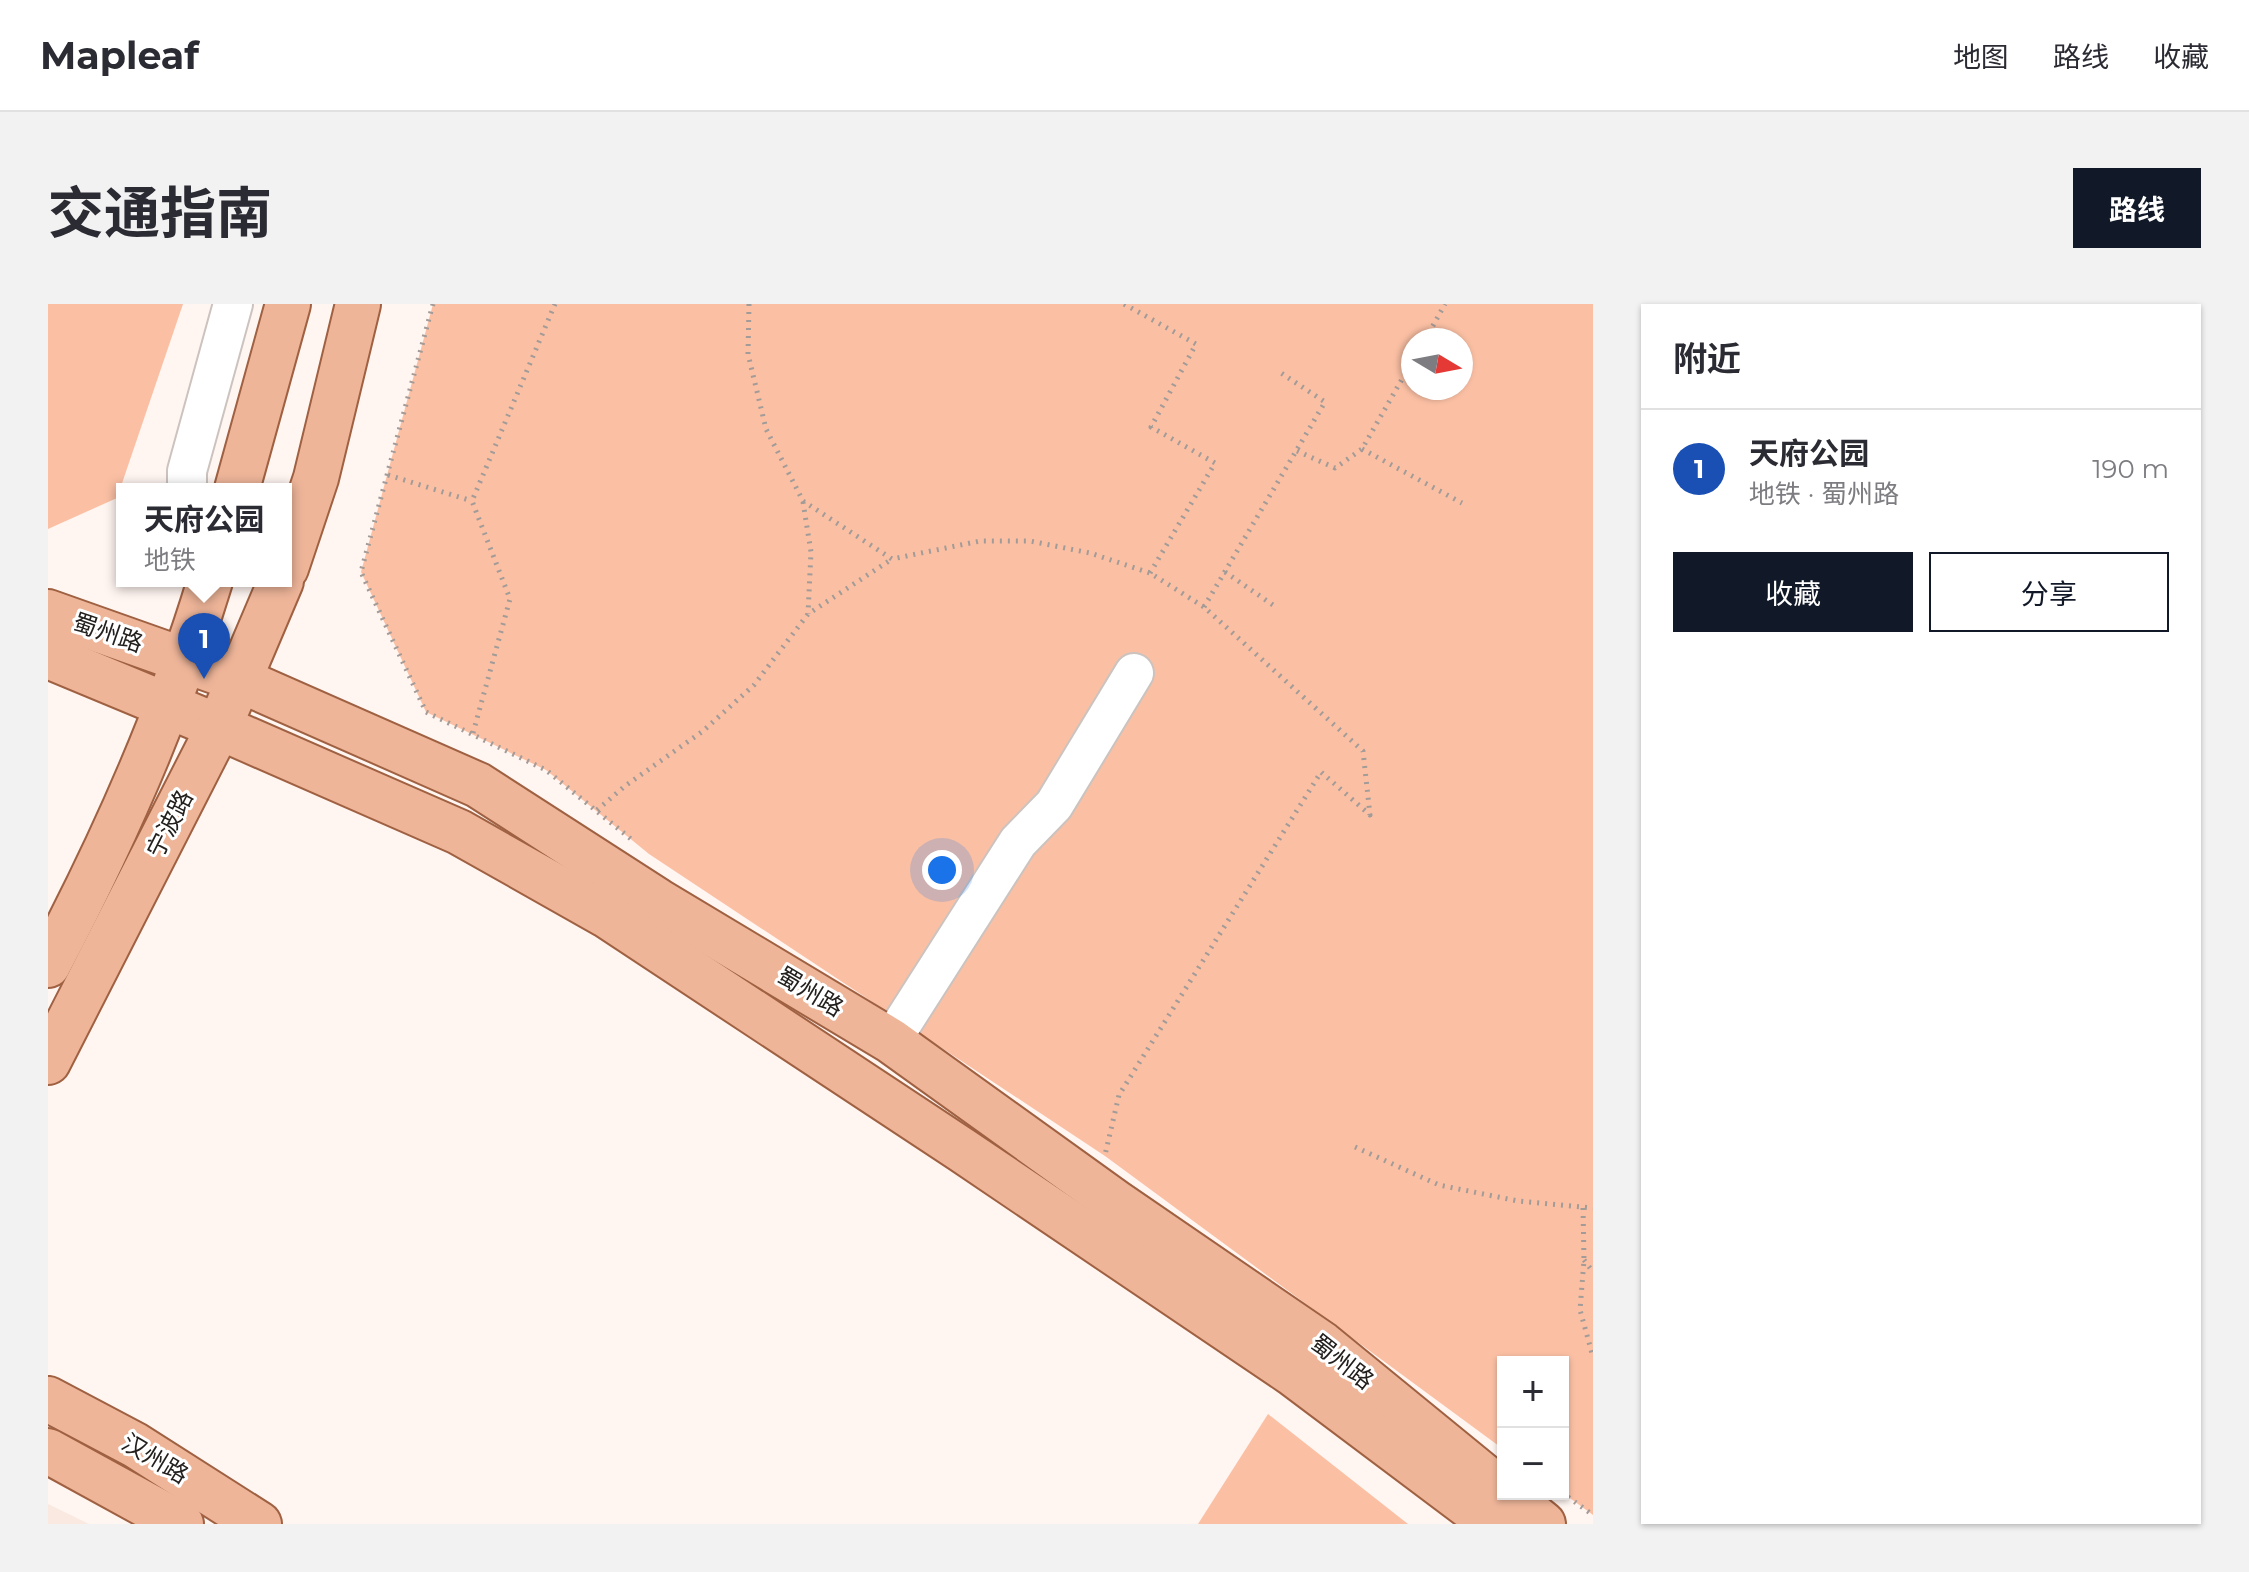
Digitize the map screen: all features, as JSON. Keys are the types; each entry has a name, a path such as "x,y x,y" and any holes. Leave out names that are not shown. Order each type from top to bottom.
{"main road":[{"path":"239,483 288,304"},
{"path":"292,550 316,478 358,304"},
{"name":"宁波路","path":"48,965 117,825 186,659 208,587"},
{"name":"宁波路","path":"48,1062 219,727 279,587"},
{"name":"蜀州路","path":"48,612 240,680 478,785 658,901 891,1041 1115,1202 1322,1344 1497,1487"},
{"name":"蜀州路","path":"48,656 459,832 606,915 949,1141 1292,1373 1493,1524"},
{"name":"汉州路","path":"48,1399 135,1445 259,1524"},
{"name":"汉州路","path":"48,1451 181,1524"},
{"name":"蜀州路","path":"1513,1500 1543,1524"}],"street":[{"path":"187,483 187,471 233,304"},
{"name":"宁波路","path":"186,659 187,587"},
{"path":"891,1041 1018,842 1054,805 1134,673"}],"path":[{"path":"433,304 361,572 426,712 546,770 639,845"},
{"path":"473,733 510,599 472,501 555,304"},
{"path":"749,304 748,354 766,429 803,501 811,552 808,614"},
{"path":"1124,304 1196,344 1151,427 1215,463 1150,573"},
{"path":"1432,328 1445,304"},
{"path":"1204,607 1325,402 1278,371"},
{"path":"1297,451 1335,468 1362,449 1401,381"},
{"path":"1362,449 1462,503"},
{"path":"388,475 472,501"},
{"path":"803,501 892,559"},
{"path":"597,810 625,786 703,731 754,685 808,614 892,559 980,541 1030,541 1090,553 1150,573 1204,607 1363,751 1370,815 1321,772 1119,1095 1105,1156"},
{"path":"1225,572 1273,605"},
{"path":"1092,1147 1116,1163"},
{"path":"1355,1147 1439,1185 1518,1201 1593,1208"},
{"path":"1583,1208 1584,1260 1580,1310 1593,1357"},
{"path":"1584,1260 1593,1272"},
{"path":"1569,1497 1593,1515"}],"shaded area":[{"path":"48,304 183,304 122,483 116,483 116,498 48,529"},
{"path":"433,304 1593,304 1593,1515 1569,1497 1569,1356 1497,1356 1497,1445 1105,1156 649,854 546,770 426,712 361,572"},
{"path":"1268,1414 1408,1524 1198,1524"},
{"path":"48,1504 89,1524 48,1524"}],"place":[{"name":"天府公园","path":"204,679"}]}
